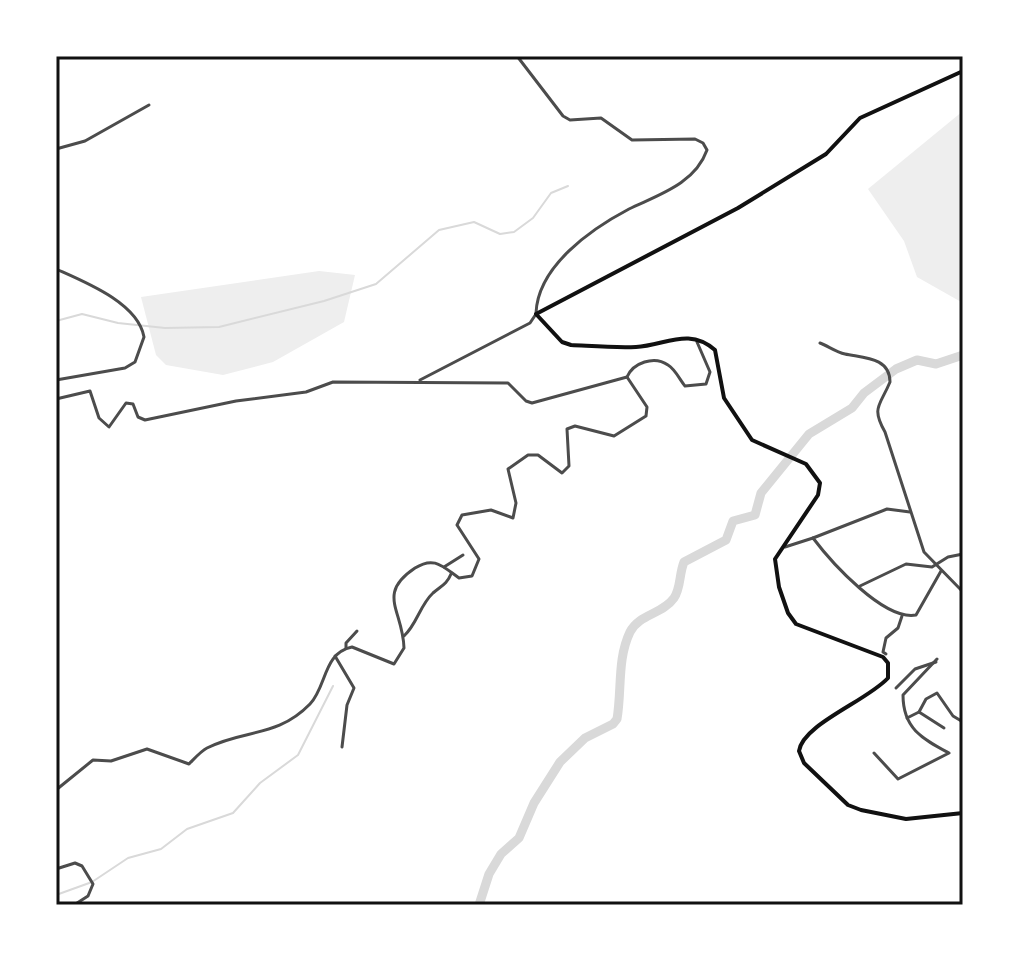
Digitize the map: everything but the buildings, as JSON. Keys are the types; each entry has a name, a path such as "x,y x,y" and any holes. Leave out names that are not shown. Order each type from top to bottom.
{"main road":[{"path":"963,71 860,118 826,154 738,208 536,314 562,342 571,345 640,347 672,339 696,338 715,350 724,398 752,440 784,457 806,464 820,483 818,495 781,548 774,570 788,613 796,624 883,657 890,673 869,696 807,732 799,751 804,763 848,805 861,810 906,819 963,813"}],"street":[{"path":"416,381 530,323 536,314 537,298 545,281 572,249 627,210 687,178 698,168 707,150 703,143 695,139 632,140 601,118 570,120 563,116 517,56"},
{"path":"56,149 85,141 149,105"},
{"path":"56,269 93,288 135,317 144,337 142,351 125,368 56,380"},
{"path":"627,377 631,369 656,360 668,365 685,386 702,387 710,372 696,338"},
{"path":"820,343 844,354 875,360 890,374 876,416 885,432 919,542 935,566 963,592"},
{"path":"56,399 90,391 99,418 109,427 126,403 133,404 138,417 145,420 236,401 277,398 333,382 508,383 532,403 622,375 627,377 647,407 646,416 614,436 575,426 567,429 569,466 562,473 538,455 514,462 508,469 516,514 508,517 480,510 462,515 457,525 476,552 479,565 472,576 465,578 427,560 394,585 404,636 404,648 394,664 352,647 346,648 326,668 317,696 282,726 207,748 189,764 147,749 111,761 93,760 56,790"},
{"path":"781,548 887,509 910,512"},
{"path":"813,538 841,572 902,616 916,615 941,571"},
{"path":"859,587 906,564 935,566 948,557 963,554"},
{"path":"444,567 463,555"},
{"path":"404,636 414,626 432,594 444,586 452,573"},
{"path":"886,654 886,638 898,628 902,616"},
{"path":"346,648 346,643 357,631"},
{"path":"335,656 354,688 347,705 342,747"},
{"path":"874,753 898,779 949,753 915,734 907,718 903,695 936,660 915,669 896,688"},
{"path":"907,718 919,712 926,699 937,693 953,716 963,722"},
{"path":"919,712 944,728"},
{"path":"56,869 75,863 82,866 93,884 88,896 74,905"}],"shaded area":[{"path":"963,111 963,303 917,277 904,241 868,189"},
{"path":"319,271 355,275 344,322 273,362 223,375 166,365 156,355 141,297"}],"waterway":[{"path":"56,321 82,314 118,323 165,328 219,327 324,301 376,284 439,230 474,222 500,234 514,232 533,218 551,193 568,186"},
{"path":"479,905 489,874 501,854 519,838 534,803 560,762 585,738 617,719 621,664 630,632 639,621 664,608 674,598 684,562 726,540 733,521 755,515 761,493 809,434 852,408 864,393 896,369 917,360 936,364 963,355"},
{"path":"56,895 92,882 128,858 161,849 187,829 233,813 260,783 298,755 333,686"}]}
